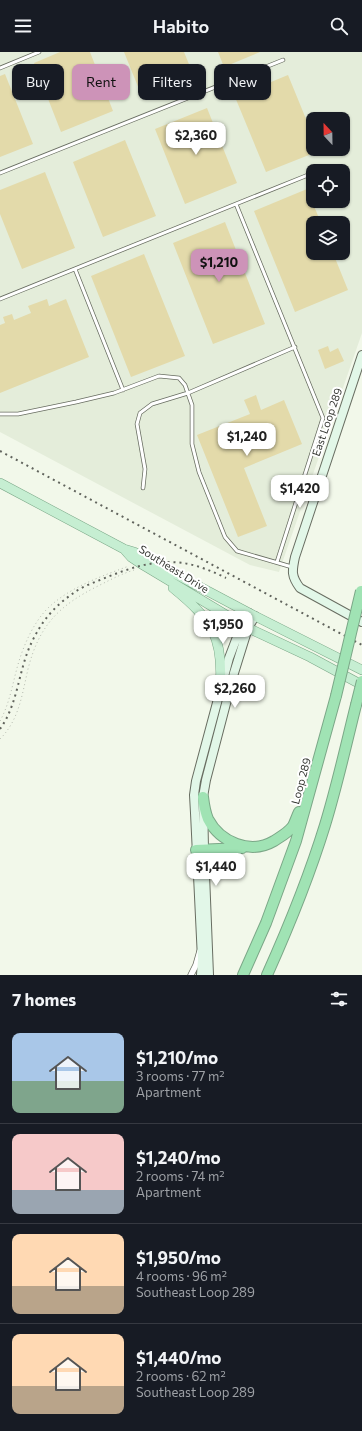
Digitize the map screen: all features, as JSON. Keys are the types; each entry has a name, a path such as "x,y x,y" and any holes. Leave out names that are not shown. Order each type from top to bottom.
{"highway":[{"name":"Loop 289","path":"243,975 266,923 288,863 307,804 336,696 361,589"},
{"path":"270,975 306,881 325,825 362,681"},
{"path":"200,850 259,847 271,843 282,836 293,826 306,788 321,752"},
{"path":"203,798 204,809 208,819 221,835 231,842 248,847"},
{"path":"267,975 283,939"}],"main road":[{"name":"East Loop 289","path":"362,355 337,427 295,557 292,571 294,580 300,588 362,622"},
{"name":"Southeast Drive","path":"0,483 124,549 134,552 252,615 362,670"},
{"name":"Southeast Drive","path":"124,549 131,557 245,626 310,657 362,685"},
{"path":"160,575 170,586 202,614 215,635 221,658 220,688"},
{"path":"209,975 200,850 194,795 196,781 229,658 252,615"},
{"path":"201,975 200,850 203,798 206,780 245,626"}],"street":[{"path":"191,975 196,965 201,945"}],"lane":[{"path":"0,68 39,52"},
{"path":"0,173 283,60"},
{"path":"0,299 306,176"},
{"path":"236,204 324,418 277,562"},
{"path":"75,269 123,390"},
{"path":"143,488 145,469 137,424 140,413 152,404 188,393 295,347"},
{"path":"0,414 18,414 76,402 123,390 159,376 179,378 185,385 192,405 192,444 199,472 225,537 237,551 293,567"}],"path":[{"path":"0,721 10,699 24,647 40,617 60,598 72,590 106,575 142,564"},
{"path":"0,739 10,728 14,719 34,651 41,633 50,621 80,595 142,564"}],"shaded area":[{"path":"0,52 362,52 362,333 279,572 250,565 0,432"}],"building":[{"path":"60,52 90,52 95,64 72,64 72,100 109,100 113,111 61,132 48,100 64,100 64,64 34,63"},
{"path":"124,52 184,52 189,64 138,64 138,87"},
{"path":"218,52 260,52 231,64 223,64"},
{"path":"5,74 12,92 12,100 15,100 33,144 0,157 0,76"},
{"path":"288,75 306,119 306,156 266,172 236,100 271,100 271,82"},
{"path":"207,108 237,183 185,204 155,129"},
{"path":"125,140 156,216 103,237 73,162"},
{"path":"45,172 75,248 22,269 0,214 0,190"},
{"path":"306,189 306,208 315,208 318,216 306,216 306,260 336,260 348,290 295,312 254,211"},
{"path":"225,222 265,324 213,344 173,243"},
{"path":"144,254 185,356 131,377 91,276"},
{"path":"47,299 49,306 66,299 89,357 0,393 0,325 5,323 3,317 12,314 14,320 31,313 28,306"},
{"path":"328,346 330,352 338,348 344,361 325,369 318,350"},
{"path":"256,395 261,410 284,400 302,444 244,468 267,526 238,537 197,435 250,414 244,400"}],"railway":[{"path":"0,451 362,645"},
{"path":"0,729 12,707 29,647 38,630 55,608 81,588 120,572 161,562 194,565 226,578"}]}
